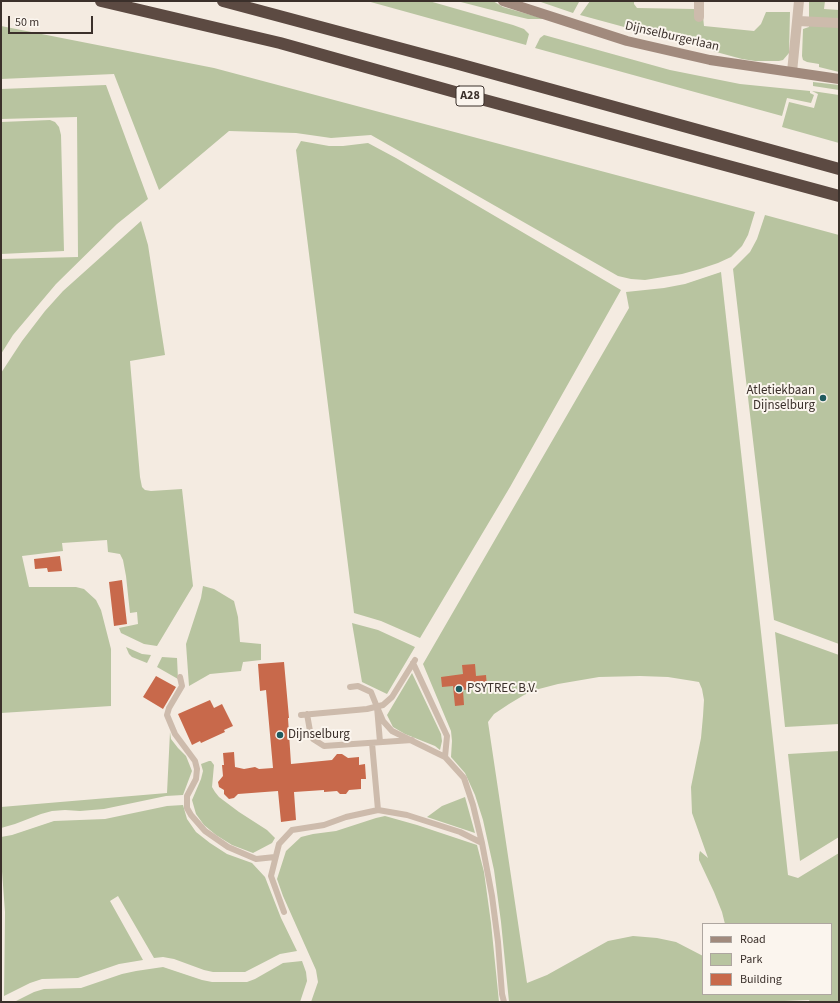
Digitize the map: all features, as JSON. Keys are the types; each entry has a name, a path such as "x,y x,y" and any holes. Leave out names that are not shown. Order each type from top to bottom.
{"highway":[{"name":"A28","path":"101,1 280,43 839,196"},
{"name":"A28","path":"223,1 839,169"}],"main road":[{"name":"Dijnselburgerlaan","path":"503,1 627,41 710,60 839,79"}],"street":[{"path":"699,1 699,17"},
{"path":"792,72 799,1"},
{"path":"798,21 839,23"}],"lane":[{"path":"412,740 324,746 313,739 304,714 377,707 383,705 392,697 414,661 447,736 445,758"},
{"path":"180,677 182,686 168,708 167,715 175,734 195,761 196,780 187,796 187,808 204,831 228,847 256,859 275,857"},
{"path":"350,687 358,686 371,692 383,721 392,731 445,758 464,778 473,805 492,896 504,1002"},
{"path":"377,707 380,742"},
{"path":"372,743 378,810"},
{"path":"284,912 270,876 279,844 292,830 324,825 346,817 378,810 407,815 460,832 482,843"}],"green space":[{"path":"367,1 429,1 513,25 524,29 529,34 526,45"},
{"path":"457,1 493,1 503,7 545,19 528,19"},
{"path":"538,1 579,1 579,2 573,13"},
{"path":"590,1 634,1 637,8 694,9 703,16 704,26 754,31 761,24 766,12 790,12 789,53 783,60 779,61 755,61 742,59 580,15"},
{"path":"809,1 825,1 824,9 839,10 839,20 809,19"},
{"path":"809,24 839,25 839,72 819,67 819,64 803,60 803,29 809,27"},
{"path":"1,26 214,68 755,212 748,235 742,246 731,257 718,263 682,274 645,280 618,276 371,135 331,138 296,133 229,131 159,190 114,74 1,79"},
{"path":"544,35 670,70 740,84 810,91 810,93 814,95 811,103 787,98 782,116 535,48 540,38"},
{"path":"813,82 839,85 839,90 813,86"},
{"path":"106,85 148,199 117,224 56,284 13,335 1,354 1,259 78,257 77,117 1,119 1,89"},
{"path":"812,91 839,95 839,143 782,127 789,102 814,108 818,94"},
{"path":"50,120 55,122 59,127 61,135 64,251 1,254 1,122"},
{"path":"301,141 329,146 368,143 621,290 510,487 420,638 381,621 354,613 296,150"},
{"path":"765,215 839,235 839,644 774,620 733,269 750,252 757,239"},
{"path":"141,221 148,245 165,355 130,361 140,477 142,487 145,490 182,489 193,586 157,646 144,644 121,633 119,628 138,624 137,612 130,613 123,560 120,554 108,552 107,540 62,543 63,551 22,556 29,587 76,587 84,589 96,600 101,610 111,649 111,706 1,713 1,373 22,341 45,311 63,291"},
{"path":"721,272 788,875 798,878 839,853 839,1002 810,1002 809,1000 760,1002 509,1002 494,870 483,820 475,795 465,773 451,757 451,731 423,664 629,308 626,292 685,284","holes":["640,676 668,677 699,682 704,700 701,738 691,787 692,813 708,858 700,851 699,860 714,892 725,923 832,923 832,995 702,995 702,955 676,942 657,938 633,936 608,941 547,975 527,983 488,722 494,714 524,695 535,690 558,684 599,677"]},
{"path":"203,586 214,589 234,601 238,617 240,642 261,644 261,660 243,662 241,671 210,674 189,686 186,644 201,598"},
{"path":"352,623 378,630 415,647 387,694 362,682"},
{"path":"775,632 839,655 839,724 785,727"},
{"path":"126,647 142,654 151,655 147,663 132,657"},
{"path":"162,657 177,658 178,679 157,667"},
{"path":"412,673 441,734 442,741 440,750 435,746 405,734 393,727 387,715"},
{"path":"170,732 171,739 186,756 192,771 183,795 166,796 104,809 52,811 1,828 1,807 167,793"},
{"path":"839,751 839,837 800,861 788,754"},
{"path":"211,761 214,765 212,787 215,792 219,797 239,812 267,830 275,838 272,843 253,853 232,845 204,825 196,814 192,800 203,771 201,764"},
{"path":"465,797 475,833 427,817 442,806"},
{"path":"183,805 187,819 196,832 227,854 252,863 265,877 281,918 297,951 280,954 245,972 213,972 174,959 163,957 154,958 118,896 110,901 143,960 119,964 78,978 42,979 30,983 4,996 5,912 1,837 12,835 54,821 105,819 167,806"},
{"path":"385,816 477,845 484,872 499,1002 311,1002 318,982 316,970 277,879 286,851 301,837 336,831"},
{"path":"302,961 306,972 307,981 300,1002 14,1002 34,992 44,989 81,988 122,974 163,967 212,982 247,982 283,963"}],"building":[{"path":"60,556 62,571 48,572 47,568 35,569 34,559"},
{"path":"122,580 127,624 114,626 109,582"},
{"name":"Dijnselburg","path":"284,662 291,764 332,760 337,754 342,754 348,758 359,757 359,765 365,764 366,779 361,779 361,789 349,790 346,794 340,794 337,791 324,792 324,790 294,792 296,820 281,822 278,791 238,794 234,798 229,799 224,794 224,790 219,787 218,782 223,776 223,753 234,752 235,767 244,769 255,767 259,769 273,768 266,690 260,691 258,664"},
{"path":"475,664 476,676 486,675 487,687 463,690 464,705 455,706 453,686 442,687 441,677 463,674 462,665"},
{"path":"156,676 176,687 163,709 143,697"},
{"path":"210,700 214,708 222,704 233,726 224,730 225,732 201,743 200,741 192,745 178,714"}],"place":[{"name":"Atletiekbaan Dijnselburg","path":"823,398"},
{"name":"PSYTREC B.V.","path":"459,689"},
{"name":"Dijnselburg","path":"280,735"}]}
